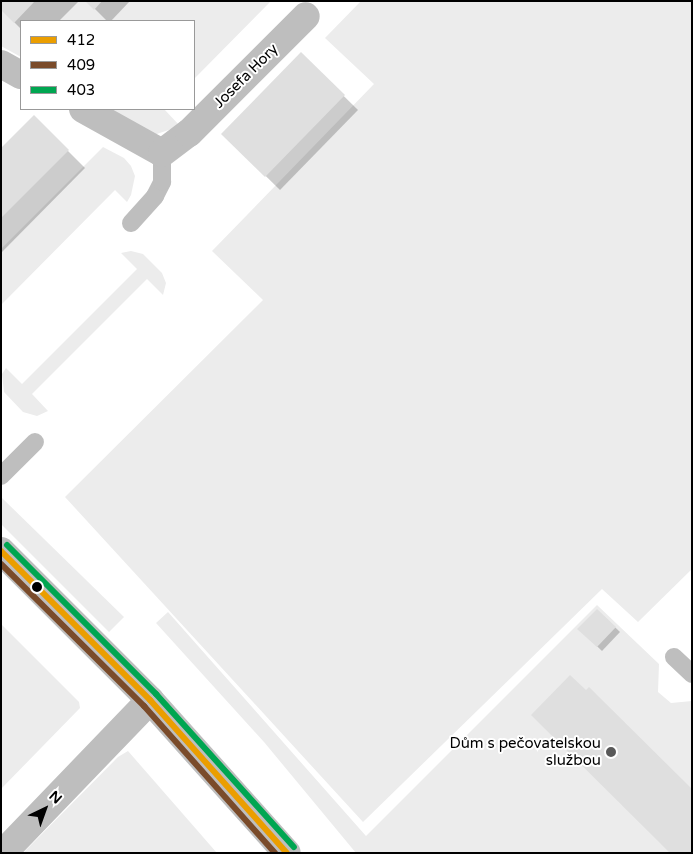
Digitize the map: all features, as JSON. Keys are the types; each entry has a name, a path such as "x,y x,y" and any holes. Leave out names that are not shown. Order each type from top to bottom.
{"street":[{"name":"Josefa Hory","path":"162,153 189,134 306,16"},
{"path":"1,64 20,74"},
{"path":"84,110 162,153"},
{"path":"1,551 150,700 287,853"},
{"path":"4,853 150,700"}],"lane":[{"path":"131,223 155,196 162,182 162,153"},
{"path":"1,476 35,442"},
{"path":"674,657 692,674"}],"shaded area":[{"path":"1,1 271,1 195,78 195,20 20,20 20,56 1,46"},
{"path":"361,1 692,1 692,569 638,622 602,589 363,822 65,497 263,300 212,251 374,84 325,38"},
{"path":"104,110 165,110 180,126 154,135"},
{"path":"103,147 124,158 131,166 135,176 131,195 127,202 115,190 1,305 1,249"},
{"path":"131,251 143,254 162,273 166,283 163,295 147,279 32,394 48,411 37,416 23,412 4,392 2,374 6,368 22,384 137,269 121,253"},
{"path":"1,497 124,617 109,632 1,524"},
{"path":"597,605 659,664 658,692 671,703 692,701 692,853 356,853 264,742 156,623 168,612 366,836"},
{"path":"1,624 79,702 80,708 1,789"},
{"path":"128,751 217,853 23,853 118,757"}],"building":[{"path":"1,1 35,1 14,23 1,10"},
{"path":"85,1 102,1 94,10"},
{"path":"301,52 345,95 265,177 221,134"},
{"path":"34,115 69,150 1,218 1,148"},
{"path":"597,609 616,627 597,647 577,629"},
{"name":"Dům s pečovatelskou službou","path":"570,675 586,690 589,687 692,789 692,853 670,853 531,715"}],"transit line":[{"name":"403","path":"7,545 156,694 294,847"},
{"name":"412","path":"1,551 150,700 287,853"},
{"name":"409","path":"1,564 144,706 275,853"}],"place":[{"name":"Dům s pečovatelskou službou","path":"611,752"}]}
